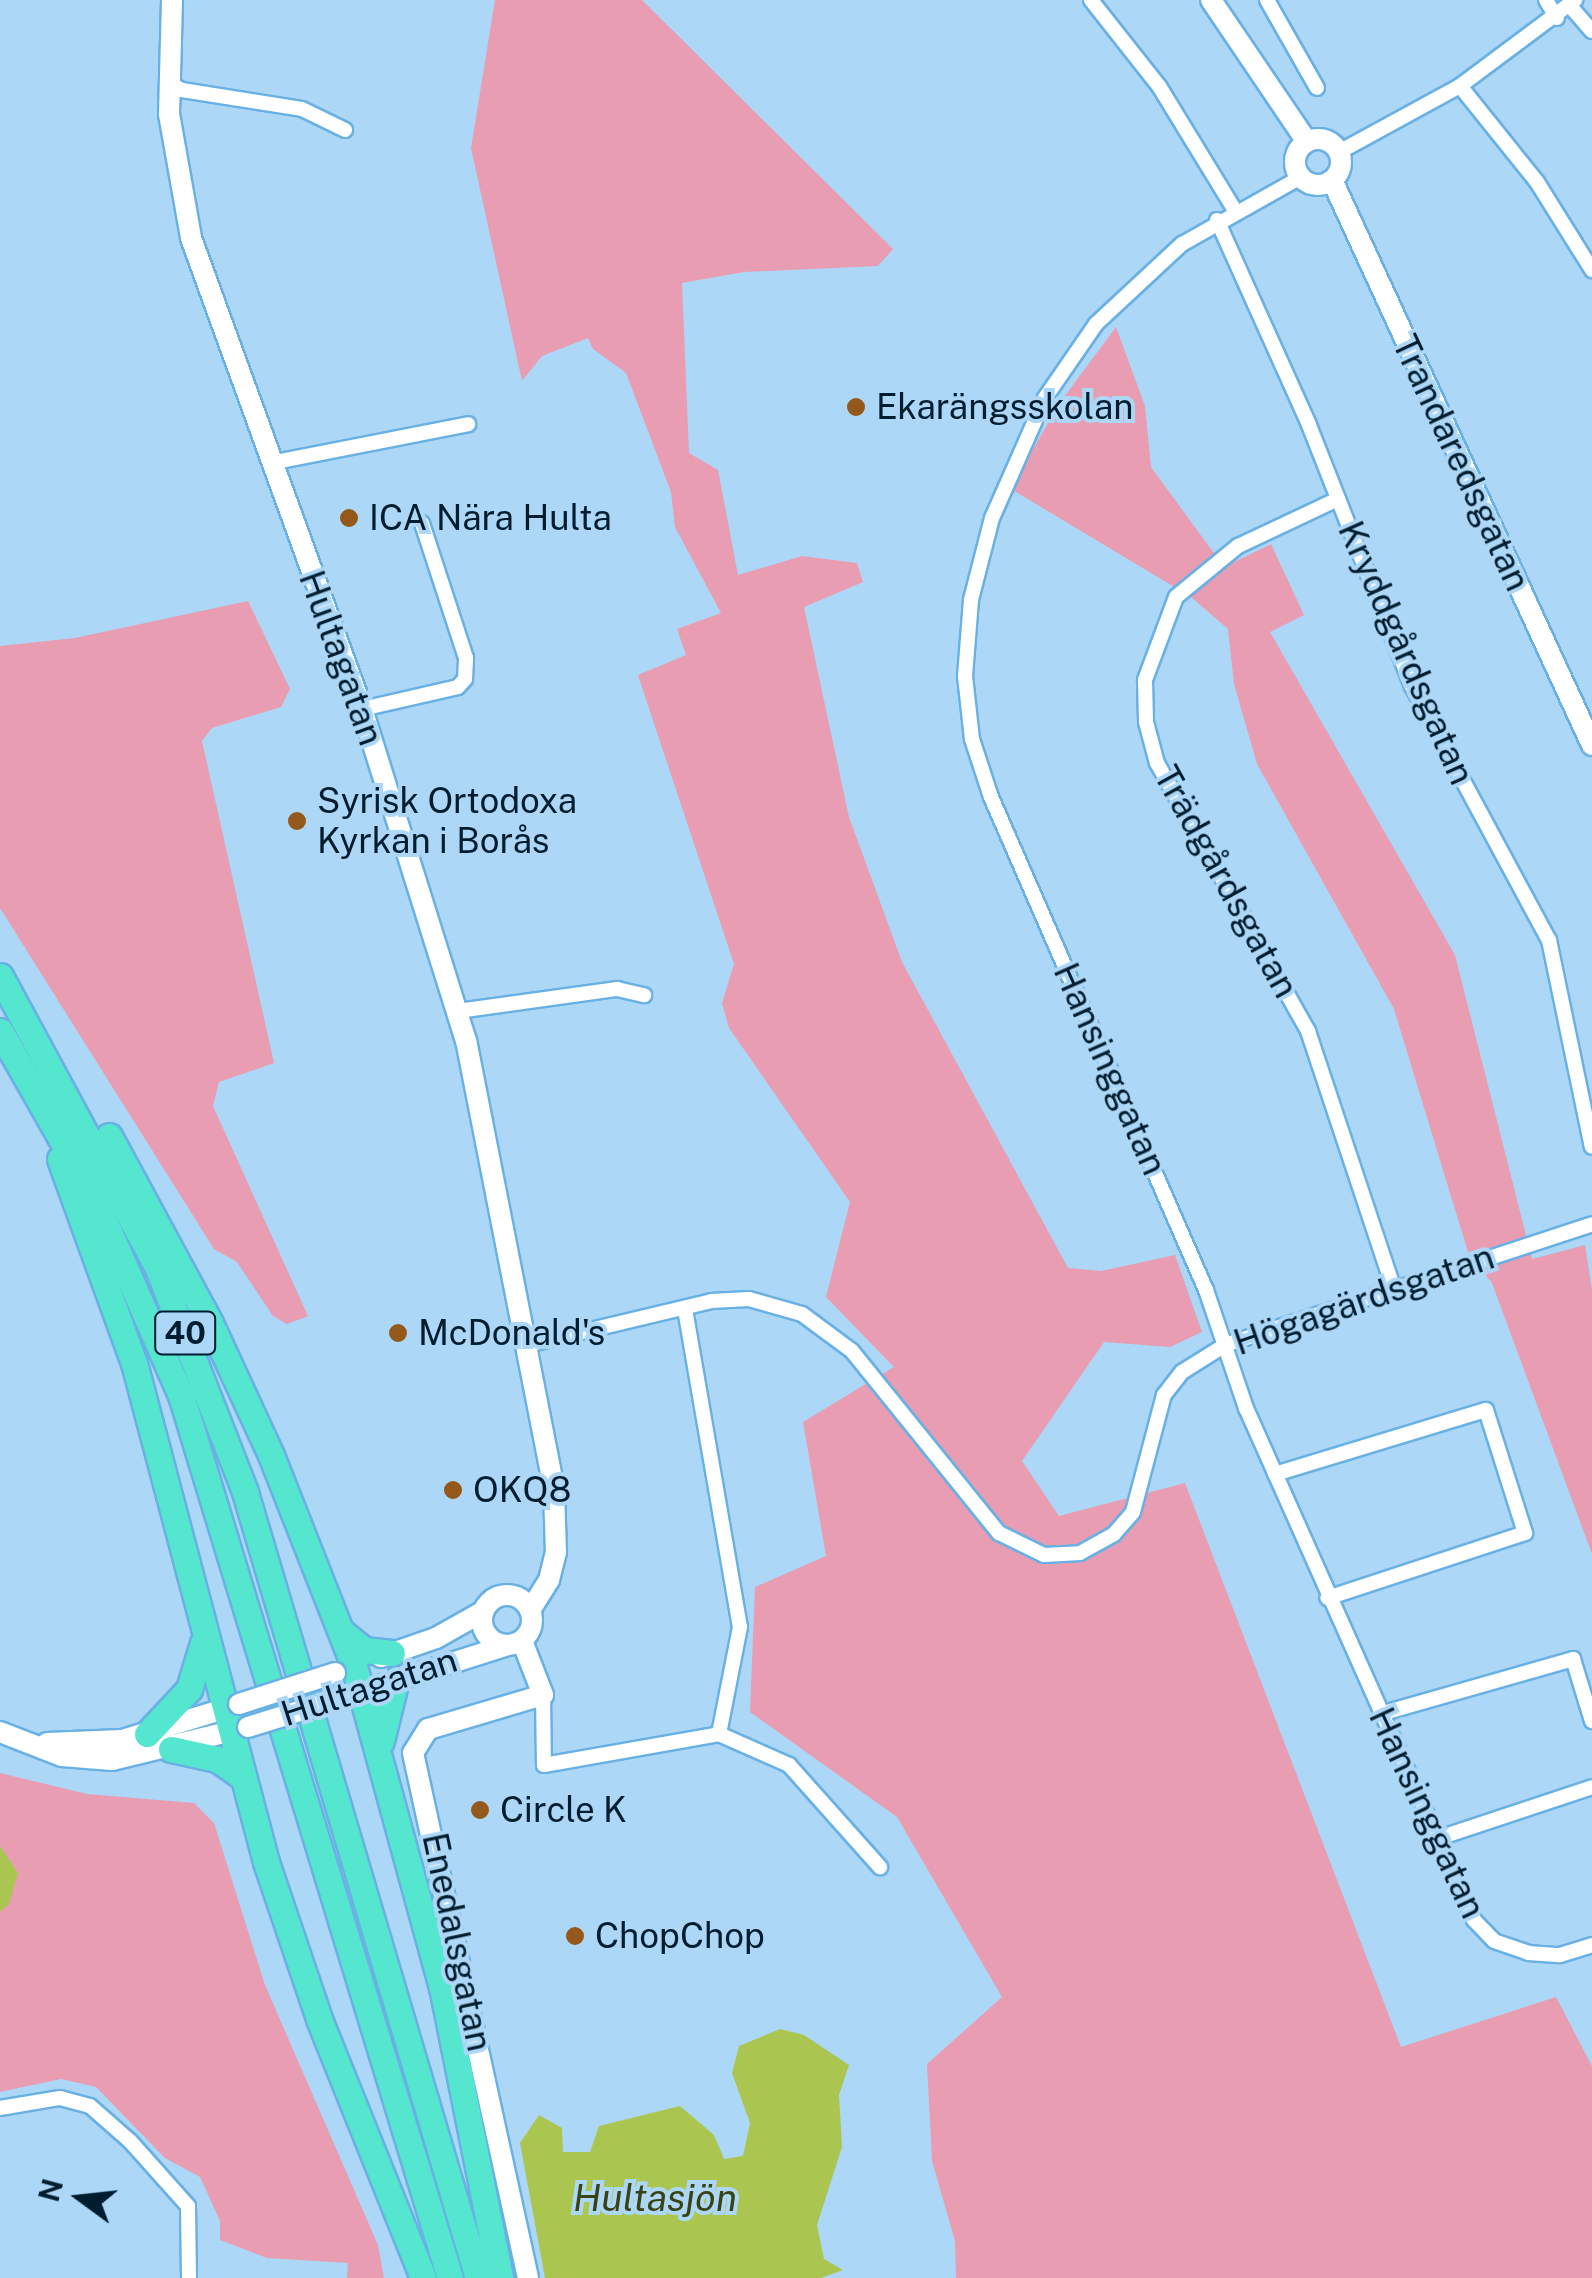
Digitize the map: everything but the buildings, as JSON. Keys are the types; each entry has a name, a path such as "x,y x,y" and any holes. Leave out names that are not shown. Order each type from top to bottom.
{"highway":[{"name":"40","path":"0,976 157,1266 245,1492 478,2278"},
{"name":"40","path":"0,1031 40,1097 155,1328 206,1465 450,2278"},
{"path":"34,1033 99,1119 210,1322 341,1632 352,1695 380,1751 442,1987 500,2278"},
{"path":"40,1097 134,1364 204,1638 235,1718 241,1776 319,2019 423,2278"},
{"path":"341,1632 364,1650 392,1653"},
{"path":"148,1734 189,1689 204,1638"},
{"path":"380,1751 385,1704 396,1680"},
{"path":"171,1749 218,1759 241,1776"}],"street":[{"name":"Hultagatan","path":"172,0 168,82 191,238 362,709 458,1011 527,1345 558,1530 549,1580 530,1610 532,1626 515,1643 352,1695 235,1718"},
{"path":"1091,0 1159,86 1234,209"},
{"path":"1211,0 1307,142"},
{"path":"1266,0 1317,88"},
{"path":"1546,0 1557,18"},
{"path":"1339,152 1325,140 1307,142 1296,158 1301,177 1316,184 1332,180 1339,152 1460,86 1573,3 1592,32"},
{"path":"168,82 182,90 302,110 345,130"},
{"path":"1460,86 1537,182 1592,270"},
{"name":"Hansinggatan","path":"1301,177 1217,220 1096,324 1045,398 992,518 970,600 964,676 972,739 991,797 1225,1345 1275,1474 1474,1920 1494,1941 1560,1955 1592,1945"},
{"name":"Trandaredsgatan","path":"1332,180 1592,745"},
{"name":"Kryddgårdsgatan","path":"1217,220 1338,499 1412,686 1548,940 1592,1147"},
{"path":"270,463 468,424"},
{"name":"Trädgårdsgatan","path":"1338,499 1238,546 1176,597 1145,680 1146,722 1157,764 1308,1031 1394,1289"},
{"path":"362,709 458,687 465,679 466,658 422,523"},
{"path":"458,1011 618,989 644,995"},
{"name":"Högagärdsgatan","path":"527,1345 712,1302 770,1302 832,1332 999,1534 1044,1556 1080,1552 1114,1534 1133,1512 1164,1395 1182,1372 1225,1345 1592,1224"},
{"path":"685,1309 740,1626 719,1734"},
{"path":"1275,1474 1486,1410 1525,1533 1328,1598"},
{"name":"Hultagatan","path":"235,1718 392,1653 510,1595 530,1610"},
{"name":"Hultagatan","path":"484,1611 487,1635 515,1643"},
{"path":"515,1643 543,1696 544,1765 719,1734 789,1765 880,1867"},
{"path":"1380,1714 1573,1658 1592,1722"},
{"name":"Enedalsgatan","path":"528,2278 413,1753 428,1729 543,1696"},
{"path":"28,1742 93,1743 235,1718"},
{"path":"0,1732 84,1760 171,1749 235,1718"},
{"path":"1436,1839 1592,1787"},
{"path":"0,2108 60,2098 90,2106 130,2141 188,2206 190,2278"}],"shaded area":[{"path":"495,0 642,0 893,249 878,266 744,272 682,283 689,453 718,470 738,575 802,556 857,563 863,582 804,607 849,817 902,962 1068,1268 1101,1271 1175,1255 1202,1332 1170,1347 1104,1342 1022,1461 1059,1516 1185,1483 1401,2047 1556,1997 1592,2066 1592,2278 956,2278 955,2241 932,2161 927,2064 1002,1997 897,1817 750,1712 755,1587 826,1556 803,1422 894,1367 826,1297 850,1202 729,1028 722,1003 734,964 638,675 686,655 677,629 721,613 675,527 671,492 626,373 593,349 588,338 542,356 522,381 471,148"},
{"path":"1116,327 1145,406 1151,467 1224,567 1271,544 1304,615 1270,632 1455,955 1532,1259 1585,1245 1592,1290 1592,1554 1492,1283 1468,1252 1394,1009 1257,764 1234,684 1228,629 1191,597 1011,489 1058,405"},
{"path":"248,601 290,689 281,707 212,728 202,741 274,1063 219,1082 213,1106 308,1316 287,1324 273,1316 237,1262 214,1249 0,908 0,646 75,638"},
{"path":"0,1773 87,1794 194,1803 214,1823 265,1985 378,2245 384,2278 347,2278 348,2263 267,2258 220,2240 220,2221 200,2177 165,2158 96,2087 61,2079 0,2092 0,1912 18,1873 0,1846"}],"water":[{"path":"0,1846 18,1873 9,1904 0,1912"},
{"name":"Hultasjön","path":"780,2029 804,2035 849,2065 839,2095 842,2147 817,2225 824,2259 843,2270 821,2278 545,2278 520,2143 539,2115 562,2128 563,2152 590,2152 599,2126 680,2106 714,2135 724,2159 743,2156 750,2123 732,2073 739,2046"}],"place":[{"name":"Ekarängsskolan","path":"856,407"},
{"name":"ICA Nära Hulta","path":"349,518"},
{"name":"Syrisk Ortodoxa Kyrkan i Borås","path":"297,821"},
{"name":"McDonald's","path":"398,1333"},
{"name":"OKQ8","path":"453,1490"},
{"name":"Circle K","path":"480,1810"},
{"name":"ChopChop","path":"575,1936"}]}
